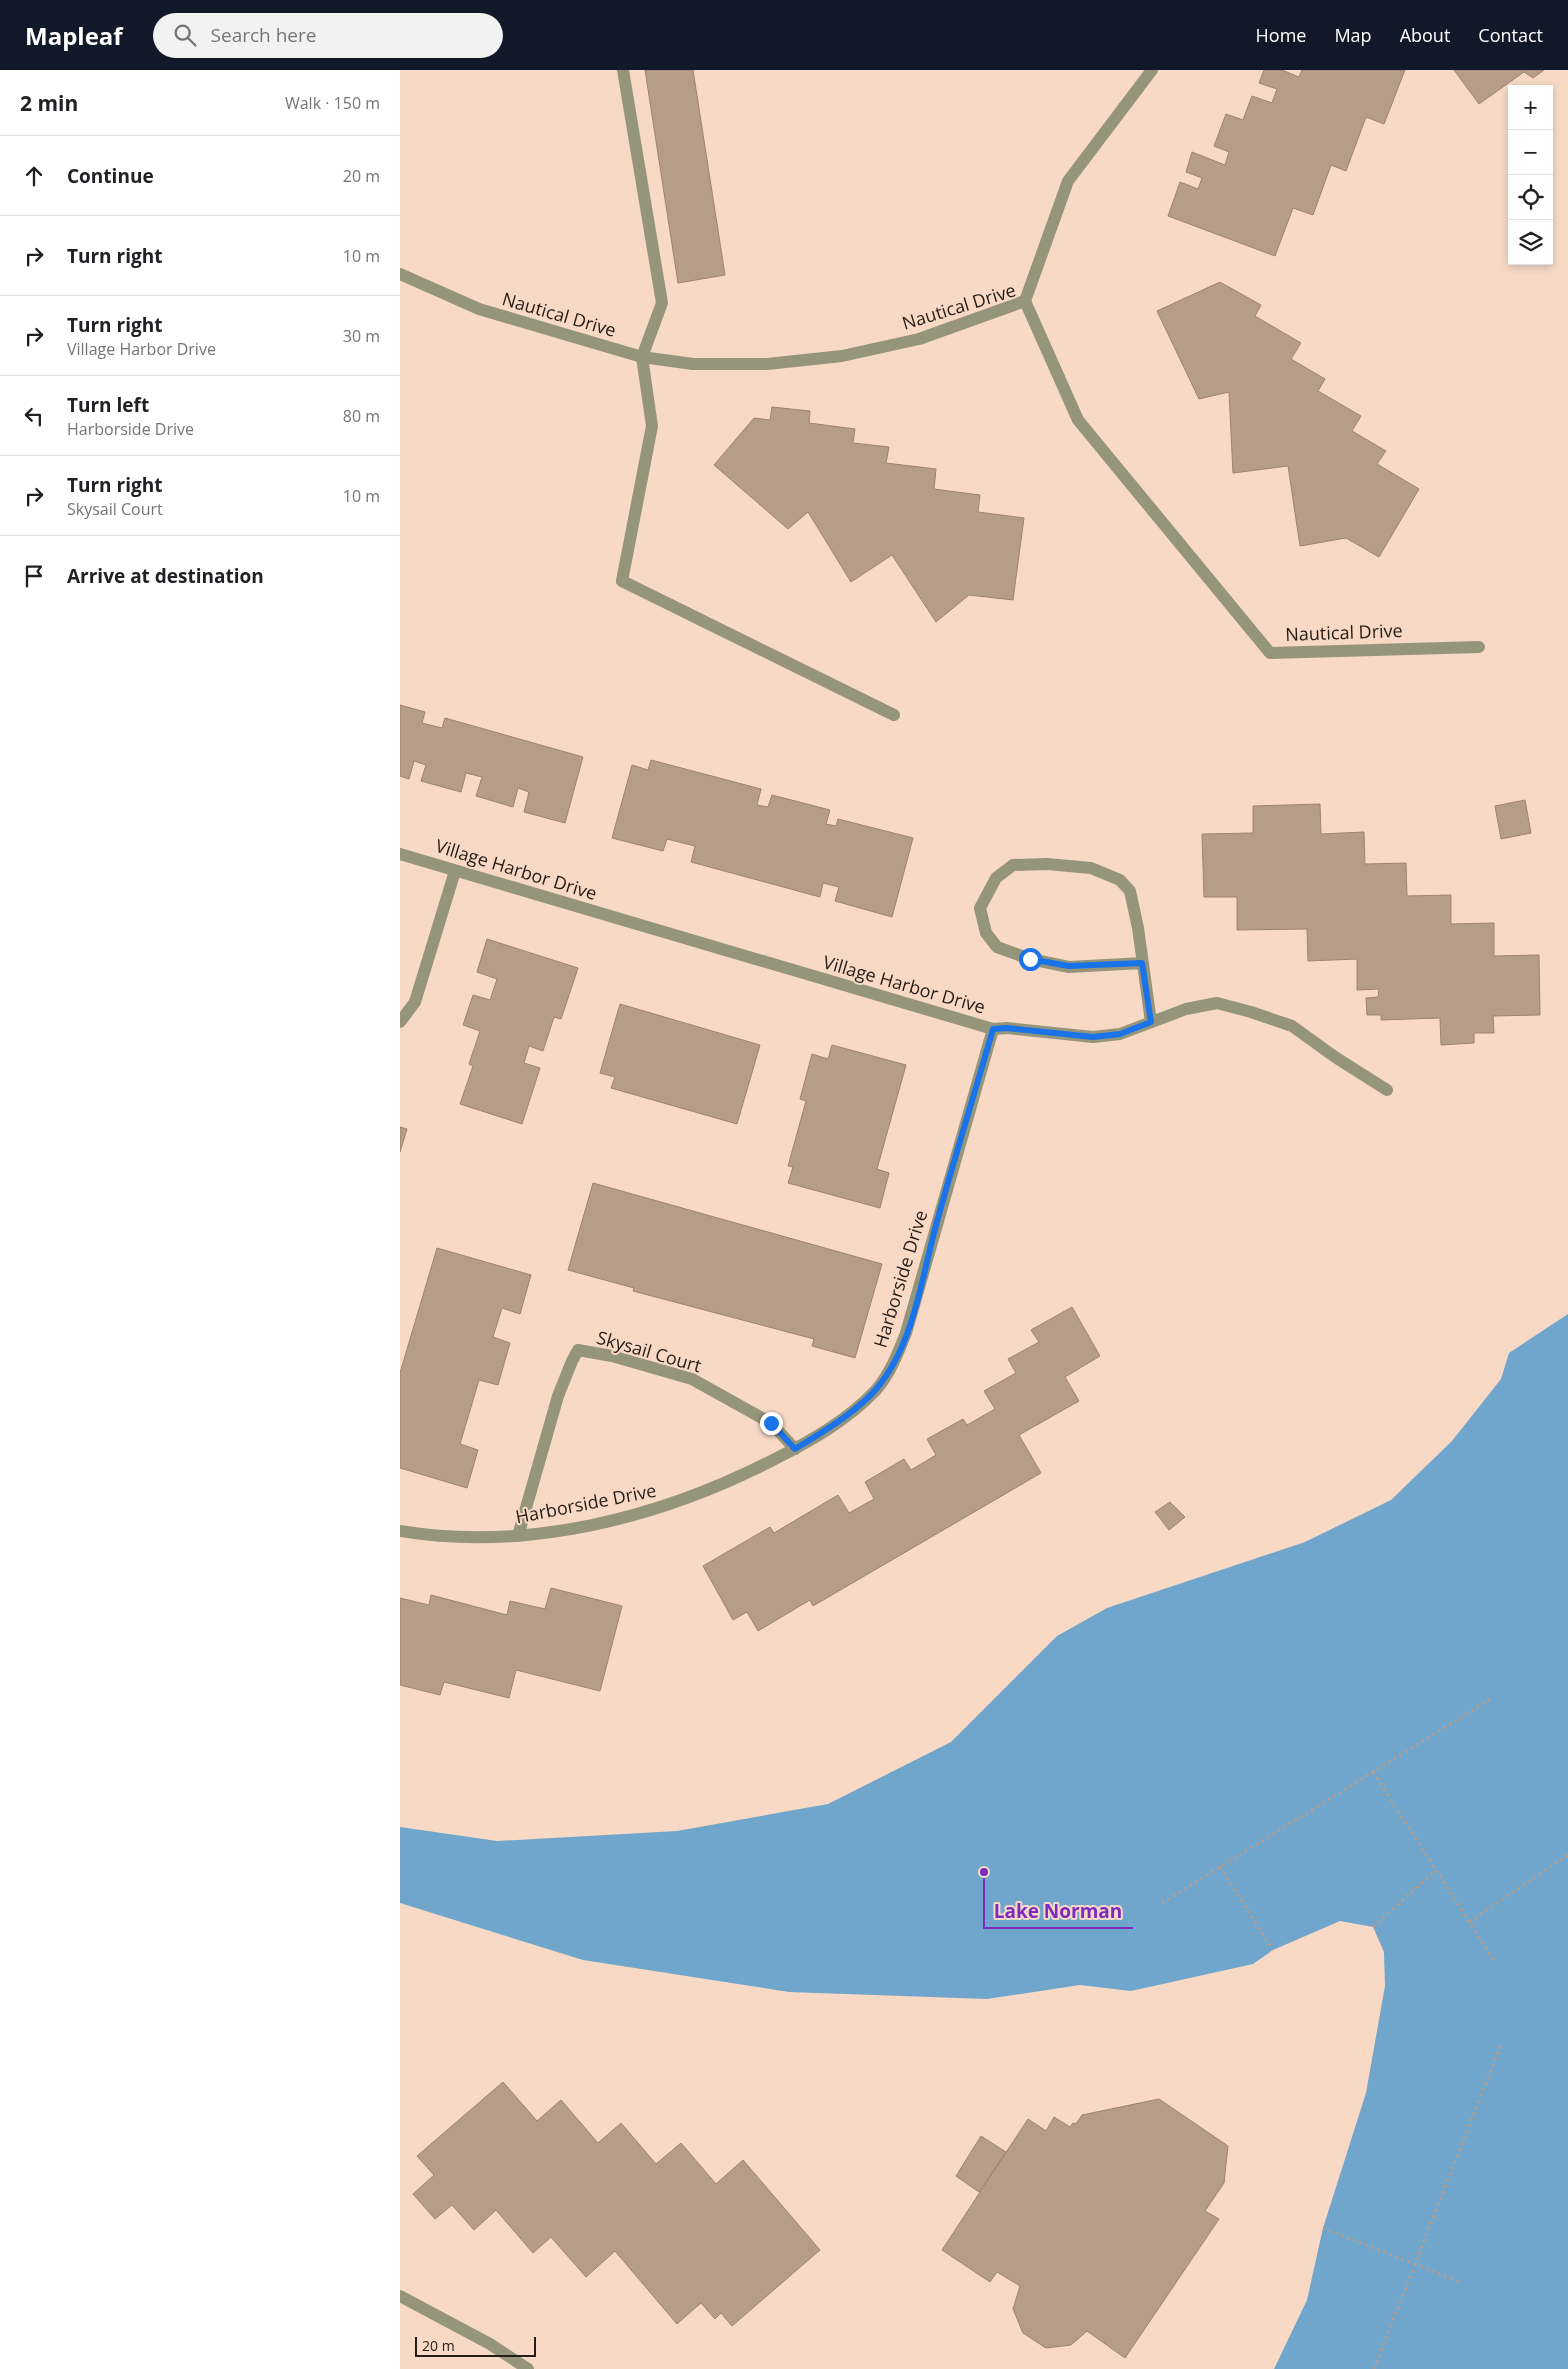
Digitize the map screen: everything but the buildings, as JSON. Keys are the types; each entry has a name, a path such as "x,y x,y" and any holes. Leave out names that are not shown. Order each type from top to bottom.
{"street":[{"path":"624,70 662,303 642,357 652,426 622,581 894,715"},
{"path":"1025,301 1068,181 1152,70"},
{"name":"Nautical Drive","path":"400,274 479,310 642,357 693,364 767,364 842,356 919,339 1025,301 1078,420 1270,653 1479,647"},
{"name":"Village Harbor Drive","path":"400,854 993,1029 1007,1028 1093,1037 1120,1034 1186,1009 1217,1003 1292,1026 1335,1057 1387,1090"},
{"path":"1142,963 1069,966 1030,959 997,947 986,933 980,908 996,878 1013,865 1047,864 1091,868 1120,880 1130,891 1142,963 1151,1022"},
{"path":"400,1022 415,1002 455,871"},
{"name":"Harborside Drive","path":"400,1531 486,1538 518,1536 600,1523 661,1508 732,1482 795,1449 833,1426 876,1389 893,1365 906,1333 920,1290 993,1029"},
{"name":"Skysail Court","path":"518,1536 558,1396 578,1350 612,1356 692,1379 771,1423 795,1449"},
{"path":"400,2296 490,2344 528,2369"}],"path":[{"path":"1162,1903 1492,1698"},
{"path":"1373,1772 1495,1962"},
{"path":"1469,1922 1568,1855"},
{"path":"1220,1867 1273,1950"},
{"path":"1373,1927 1436,1870"},
{"path":"1374,2369 1501,2044"},
{"path":"1323,2228 1462,2282"}],"water":[{"path":"1568,1314 1568,2369 1274,2369 1307,2300 1323,2228 1366,2093 1385,1986 1384,1952 1373,1927 1340,1921 1273,1950 1253,1964 1131,1991 1080,1985 987,1999 789,1992 583,1960 400,1903 400,1827 497,1841 677,1831 828,1804 951,1742 1057,1636 1107,1608 1305,1542 1391,1500 1452,1441 1501,1379 1509,1353"}],"place":[{"name":"Lake Norman","path":"984,1872"}],"route":[{"path":"771,1423 795,1449 833,1426 876,1389 893,1365 920,1290 935,1229 993,1029 1007,1028 1093,1037 1120,1034 1151,1022 1142,963 1069,966 1030,959"}]}
